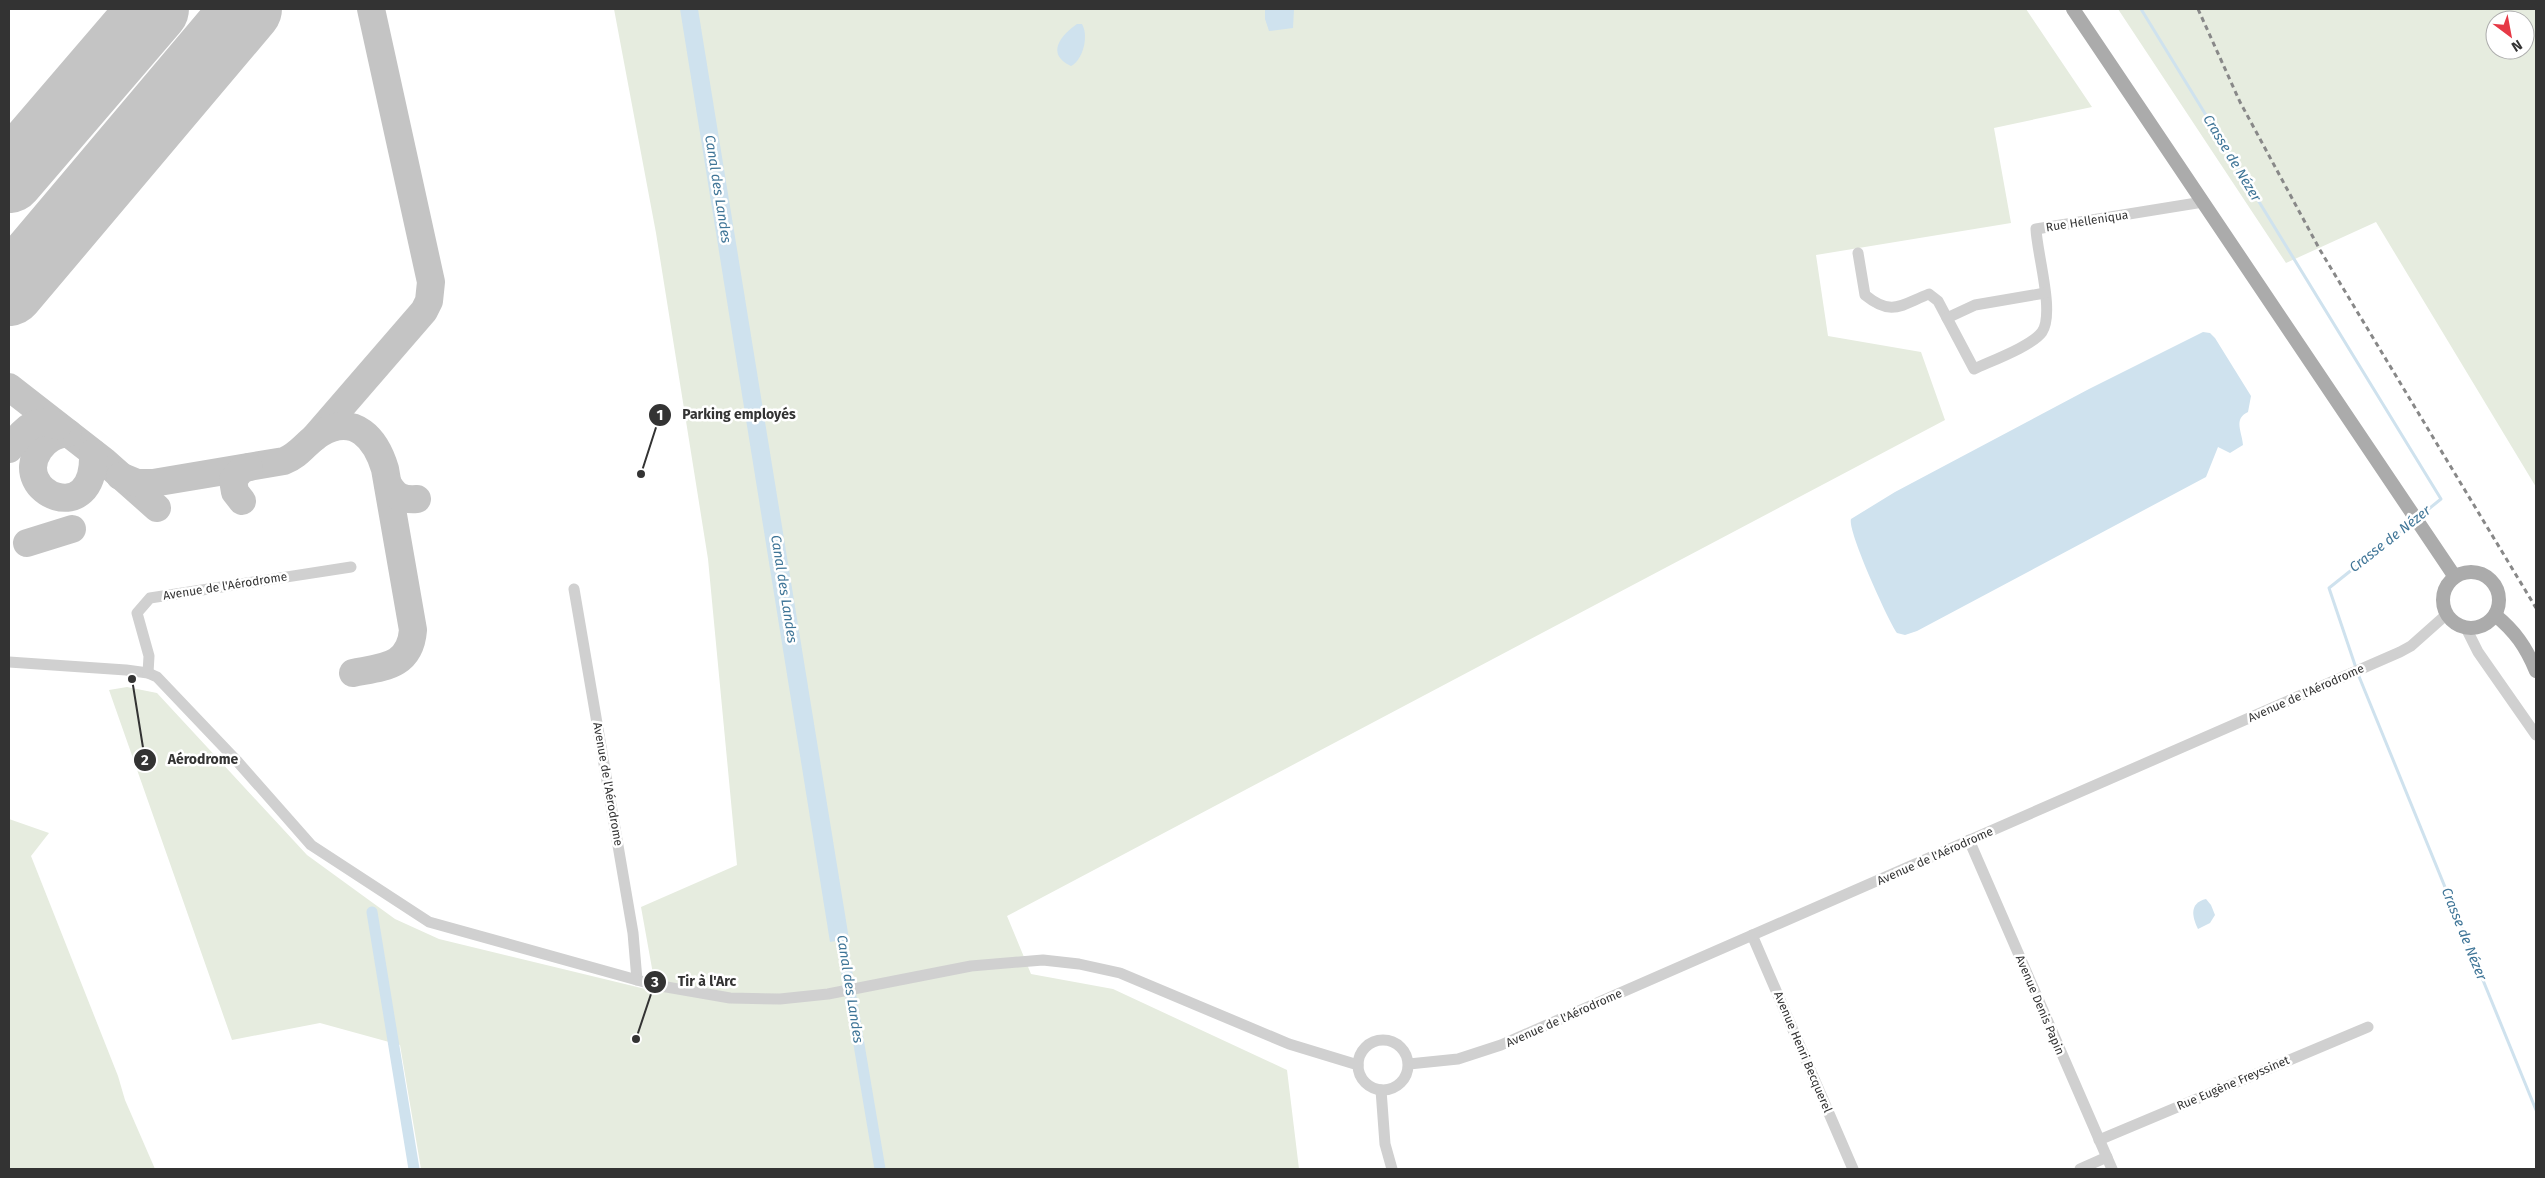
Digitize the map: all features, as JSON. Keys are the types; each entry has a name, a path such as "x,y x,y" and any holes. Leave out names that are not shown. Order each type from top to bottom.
{"main road":[{"path":"2073,9 2455,577"},
{"path":"2473,572 2490,580 2499,596 2495,615 2482,626 2466,628 2458,625 2447,614 2444,606 2445,590 2455,577 2473,572"},
{"path":"2495,615 2514,630 2528,652 2536,671"}],"street":[{"name":"Rue Helleniqua","path":"1858,253 1865,295 1876,304 1894,309 1929,294 1938,300 1974,369 2031,341 2042,332 2049,316 2036,229 2203,202"},
{"path":"1947,318 1975,305 2045,293"},
{"name":"Avenue de l'Aérodrome","path":"148,673 149,656 137,612 150,598 351,567"},
{"name":"Avenue de l'Aérodrome","path":"574,589 633,933 637,980"},
{"name":"Avenue de l'Aérodrome","path":"1409,1064 1458,1059 1501,1045 2356,671 2410,646 2447,614"},
{"path":"2466,628 2478,652 2536,735"},
{"path":"9,662 148,673 156,677 173,693 311,845 429,922 637,980 730,998 780,999 828,994 971,966 1042,960 1079,964 1120,973 1289,1044 1358,1064"},
{"name":"Avenue Denis Papin","path":"1969,840 2112,1169"},
{"name":"Avenue Henri Becquerel","path":"1752,936 1853,1169"},
{"name":"Rue Eugène Freyssinet","path":"2099,1140 2368,1027"},
{"path":"1382,1039 1397,1043 1403,1049 1409,1064 1408,1072 1398,1086 1381,1090 1367,1085 1362,1079 1358,1064 1362,1050 1368,1044 1382,1039"},
{"path":"1381,1090 1385,1144 1392,1169"},
{"path":"2080,1169 2107,1157"}],"shaded area":[{"path":"614,9 2026,9 2092,107 1994,128 2011,223 1816,255 1828,336 1921,352 1945,420 1007,916 1031,974 1113,989 1287,1070 1299,1169 421,1169 400,1045 320,1023 232,1040 109,690 127,687 157,693 307,855 395,919 439,939 662,993 653,974 641,907 737,865 708,559 656,233"},
{"path":"2118,9 2536,9 2536,487 2376,222 2286,263"},
{"path":"9,819 49,833 31,856 118,1076 125,1100 155,1169 9,1169"}],"water":[{"path":"680,9 698,9 849,939 830,942"},
{"path":"1265,9 1294,9 1293,28 1269,31 1265,19"},
{"path":"1077,24 1082,24 1085,41 1079,59 1071,66 1063,61 1057,50 1061,39"},
{"path":"2203,332 2210,333 2215,338 2251,396 2248,412 2243,415 2240,422 2243,445 2230,453 2218,447 2206,477 1917,631 1905,635 1897,633 1877,594 1861,556 1851,527 1851,519 1895,492 2089,389"},
{"path":"2206,899 2215,915 2210,923 2198,929 2193,915 2194,907"}],"waterway":[{"name":"Crasse de Nézer","path":"2141,9 2441,499 2420,516"},
{"name":"Crasse de Nézer","path":"2356,668 2329,588 2413,521"},
{"name":"Crasse de Nézer","path":"2358,674 2536,1110"},
{"path":"372,912 414,1169"},
{"name":"Canal des Landes","path":"839,926 880,1169"}],"taxiway":[{"path":"315,437 424,311 429,301 431,282 371,9"},
{"path":"9,387 104,461 157,508"},
{"path":"9,449 24,431 35,424 49,423 58,426"},
{"path":"120,476 137,483 153,483 284,461 321,433 333,428 344,426 362,432 376,448 385,469 413,630 411,642 401,658 384,667 353,673"},
{"path":"68,433 51,438 39,450 33,465 36,479 44,490 56,497 70,497 82,491 90,477 93,453"},
{"path":"242,501 235,492 233,480 241,470 249,467"},
{"path":"388,484 400,497 417,499"},
{"path":"27,543 72,529"}],"runway":[{"path":"9,178 154,9"},
{"path":"9,291 247,9"}],"railway":[{"path":"2198,9 2240,102 2320,250 2536,608"}],"place":[{"name":"Parking employés","path":"641,474"},
{"name":"Aérodrome","path":"132,679"},
{"name":"Tir à l'Arc","path":"636,1039"}]}
